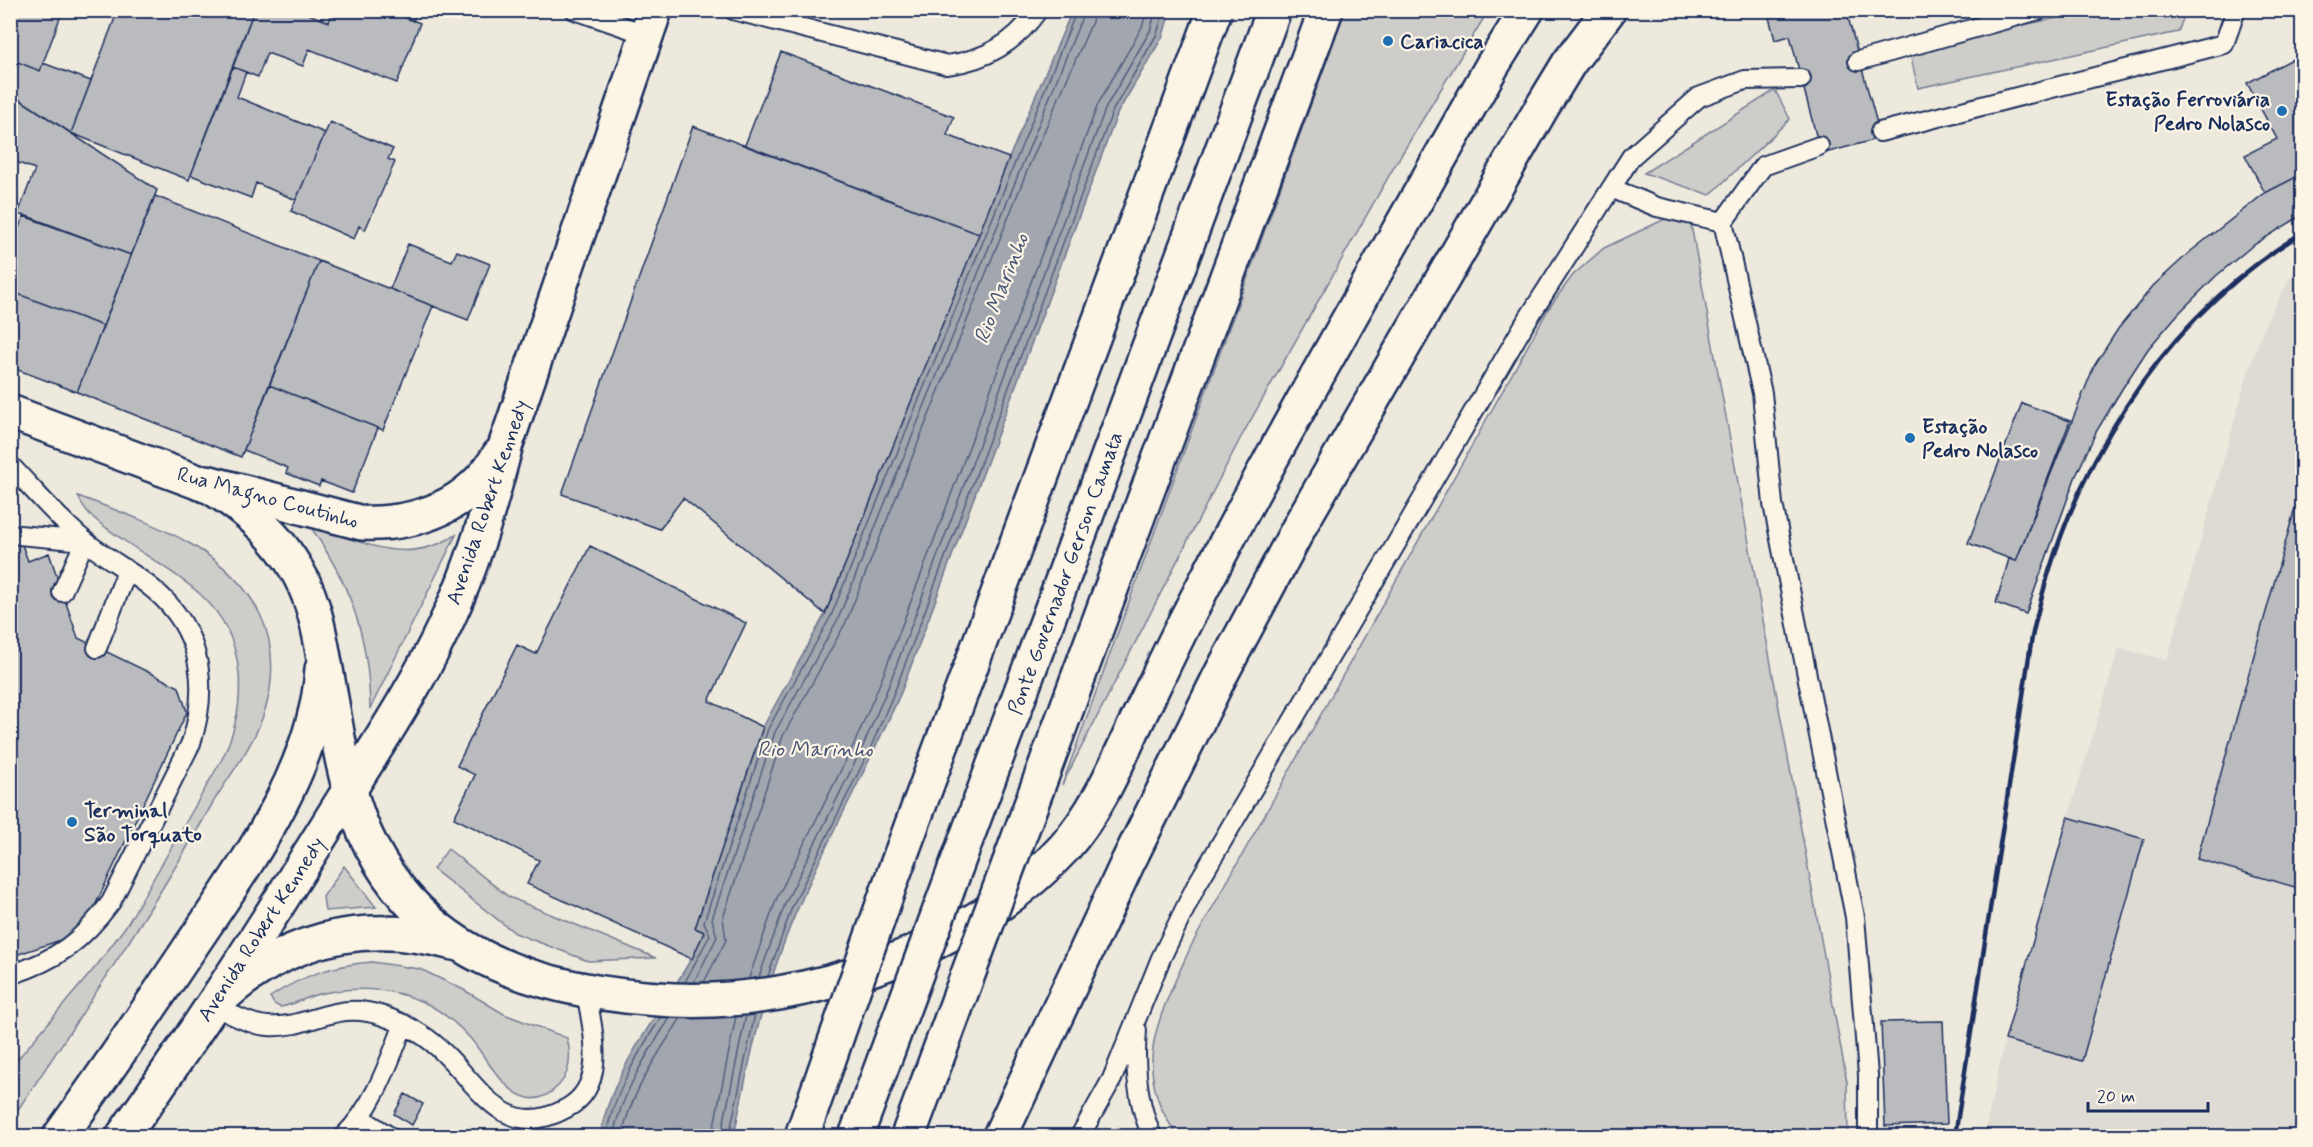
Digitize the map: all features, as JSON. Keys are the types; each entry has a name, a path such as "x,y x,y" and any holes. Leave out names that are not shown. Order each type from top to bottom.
{"main road":[{"path":"802,1137 894,873 1215,10"},
{"name":"Ponte Governador Gerson Camata","path":"856,1137 1274,10"},
{"path":"908,1137 1326,10"},
{"path":"213,1006 236,982 265,963 296,948 329,938 362,933 397,933 430,937 463,946 533,977 586,991 637,998 688,1000 739,998 793,990 846,977 897,959 947,935 994,907 1037,874 1065,846 1089,816 1109,782 1191,609 1247,504 1492,66 1527,10"},
{"path":"1000,1137 1128,862 1220,676 1304,520 1541,108 1569,63 1609,10"},
{"name":"Avenida Robert Kennedy","path":"123,1137 260,935 415,682 445,625 484,526 506,444 652,23"},
{"name":"Rua Magno Coutinho","path":"10,412 181,475 362,523 385,524 429,515 453,503 474,487 493,467 506,444"},
{"path":"181,475 211,487 238,504 283,548 300,575 320,634 348,791 360,826 377,859 401,893 430,922 463,946"},
{"path":"60,1137 217,908 287,790 317,714 322,664 320,634"}],"lane":[{"path":"575,10 652,23"},
{"path":"733,10 947,65 965,63 999,49 1015,39 1038,10"},
{"path":"1858,61 2039,10"},
{"path":"1880,132 2224,44 2236,10"},
{"path":"1080,1137 1112,1079 1161,958 1196,886 1524,326 1631,157 1699,97 1745,80 1801,79"},
{"path":"1819,146 1763,166 1723,222 1762,393 1773,504 1855,917 1868,1075 1867,1134"},
{"path":"1611,188 1657,207 1723,222"},
{"path":"10,465 85,541 162,597 179,617 192,640 199,665 202,692 199,718 191,743 111,902 95,924 58,956 37,967 10,975"},
{"path":"19,536 85,541"},
{"path":"62,592 85,541"},
{"path":"97,648 127,571"},
{"path":"213,1006 256,1025 269,1026 301,1023 317,1016 348,1010 381,1016 404,1024 445,1053 495,1107 509,1115 541,1119 571,1106 591,1080 595,1046 586,991"},
{"path":"1138,1013 1134,1063 1143,1115 1152,1137"},
{"path":"344,1137 361,1118 372,1100 404,1024"},
{"path":"361,1118 389,1137"}],"shaded area":[{"path":"1345,11 1488,11 1394,167 1240,439 1062,785"},
{"path":"2090,11 2186,11 2178,32 1918,88 1909,49"},
{"path":"1775,90 1790,119 1710,195 1644,173"},
{"path":"1688,208 1847,1082 1848,1136 1178,1136 1163,1111 1154,1087 1152,1064 1154,1041 1160,1018 1191,946 1549,308 1573,275 1604,248"},
{"path":"2302,264 2302,1136 1984,1136 2005,1040 2119,648 2167,660 2248,373 2266,322 2292,274"},
{"path":"78,496 156,526 205,553 227,570 245,590 265,626 271,651 270,691 263,716 246,751 139,926 11,1120 11,1067 98,964 128,923 222,759 236,717 239,695 239,673 235,652 228,631 216,612 184,581 98,522 87,511"},
{"path":"308,523 364,543 400,550 418,550 436,545 456,535 370,709 366,657 354,611 335,567"},
{"path":"448,849 509,897 656,958 588,961 515,933 433,869"},
{"path":"344,866 376,907 325,911 323,897"},
{"path":"372,962 420,969 464,990 504,1014 567,1038 569,1063 563,1080 545,1096 531,1099 519,1095 507,1086 470,1038 454,1023 430,1005 397,993 342,990 315,995 280,1007 274,1004 270,997 319,972"}],"water":[{"name":"Rio Marinho","path":"1072,11 1170,11 1163,36 1118,112 902,690 810,880 787,936 760,1020 734,1136 600,1136 617,1082 704,933 695,928 763,727 825,614 1009,158"}],"building":[{"path":"10,10 63,10 40,71 10,59"},
{"path":"118,10 254,10 189,180 71,133"},
{"path":"254,10 298,10 329,22 333,10 386,10 420,23 397,83 309,49 303,66 267,53 258,77 233,67"},
{"path":"386,10 417,10 413,21"},
{"path":"1767,10 1846,10 1881,138 1821,154 1790,36 1775,40"},
{"path":"781,52 954,117 947,135 1009,158 979,234 745,145"},
{"name":"Estação Ferroviária Pedro Nolasco","path":"2302,54 2302,181 2300,175 2265,193 2245,155 2277,139 2247,83"},
{"path":"10,59 40,71 43,63 91,81 71,133 10,93"},
{"path":"233,67 246,72 237,97 325,133 296,200 256,183 251,198 191,175"},
{"path":"10,93 157,190 131,255 18,214 35,169 10,160"},
{"path":"330,122 393,149 388,159 395,162 365,230 359,226 354,239 291,211"},
{"path":"693,126 979,234 825,614 683,498 660,529 562,494"},
{"path":"2300,175 2302,215 2252,246 2216,276 2178,314 2148,349 2122,389 2096,432 2075,478 2026,614 1996,603 2009,559 2016,561 2094,366 2118,329 2153,286 2191,251 2265,193"},
{"path":"155,196 319,261 241,457 77,392"},
{"path":"24,215 131,255 103,326 10,291 10,250"},
{"path":"408,244 452,261 457,251 490,264 468,320 390,289"},
{"path":"319,261 433,306 383,430 269,385"},
{"path":"10,291 103,326 77,392 10,367"},
{"path":"269,385 378,428 352,493 321,481 319,486 286,473 288,468 244,450"},
{"path":"2022,403 2070,421 2016,561 1968,543"},
{"path":"2302,483 2302,889 2197,859"},
{"name":"Terminal São Torquato","path":"10,512 28,561 49,553 78,638 179,687 187,712 82,933 10,957"},
{"path":"590,546 746,623 709,701 763,727 695,928 704,932 692,959 527,884 539,860 454,818 475,775 457,766 517,645 536,654"},
{"path":"2068,817 2144,839 2082,1061 2005,1040"},
{"path":"1943,1021 1947,1124 1885,1126 1881,1022"},
{"path":"405,1094 423,1104 412,1125 394,1114"}],"railway":[{"path":"1955,1136 2032,637 2048,576 2069,517 2095,461 2126,407 2162,357 2204,311 2250,269 2302,233"}],"place":[{"name":"Cariacica","path":"1388,41"},
{"name":"Estação Ferroviária Pedro Nolasco","path":"2282,111"},
{"name":"Estação Pedro Nolasco","path":"1910,438"},
{"name":"Terminal São Torquato","path":"72,822"}]}
